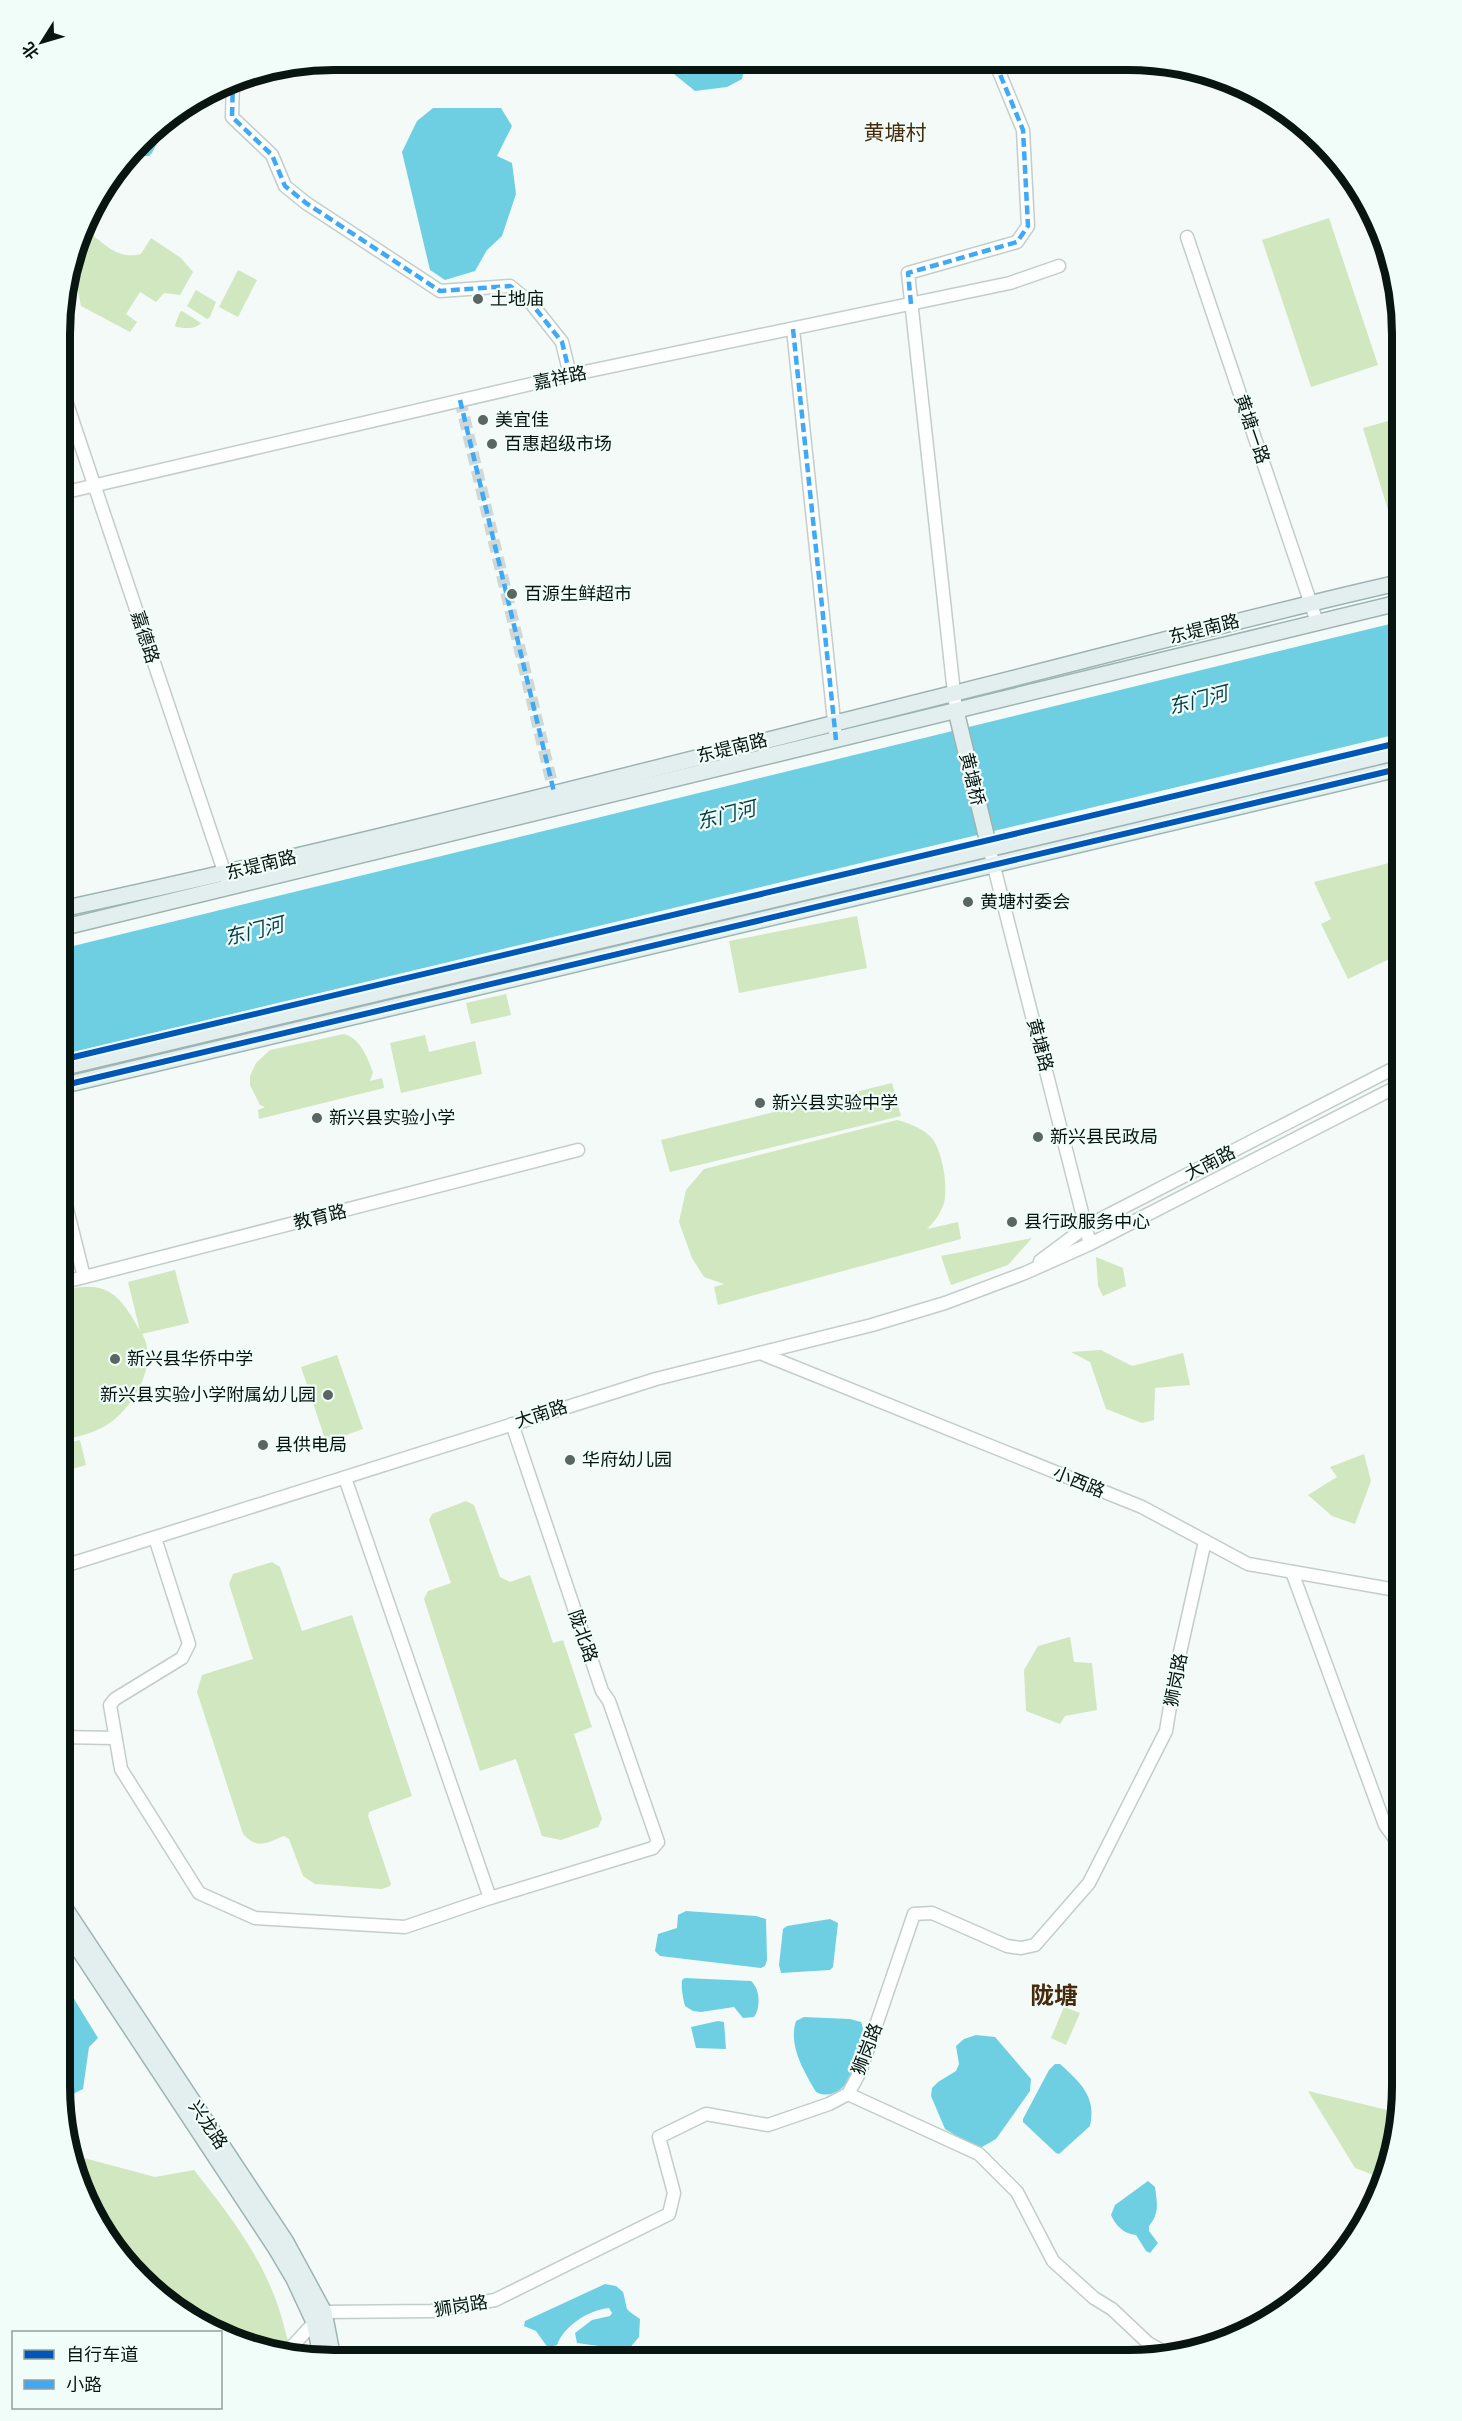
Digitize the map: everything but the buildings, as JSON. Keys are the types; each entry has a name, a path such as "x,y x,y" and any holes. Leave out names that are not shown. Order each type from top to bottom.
{"main road":[{"name":"东堤南路","path":"70,926 226,880 834,722 1392,584"},
{"name":"东堤南路","path":"70,908 226,880 836,740 1392,604"},
{"name":"黄塘桥","path":"956,711 989,847"},
{"path":"70,1066 1392,753"},
{"path":"70,1084 1392,770"},
{"name":"兴龙路","path":"70,1916 286,2242 319,2317 330,2350"},
{"name":"兴龙路","path":"70,1936 276,2247 319,2317 321,2350"}],"street":[{"path":"956,711 908,273 1017,242 1028,226 1023,130 998,70"},
{"path":"232,92 232,117 272,155 285,186 306,203 440,291 510,286 531,303 562,342 570,375"},
{"name":"黄塘一路","path":"1187,237 1317,622"},
{"name":"嘉祥路","path":"70,491 570,375 1010,283 1059,266"},
{"path":"793,329 836,740"},
{"name":"嘉德路","path":"70,412 226,880"},
{"name":"黄塘路","path":"989,847 1090,1244"},
{"name":"大南路","path":"1025,1273 1087,1226 1392,1069"},
{"name":"大南路","path":"70,1564 656,1379 872,1325 945,1303 1025,1273 1090,1244 1392,1089"},
{"name":"教育路","path":"70,1281 578,1150"},
{"path":"70,1222 84,1277"},
{"name":"小西路","path":"760,1353 1142,1507 1248,1564 1392,1589"},
{"name":"陇北路","path":"490,1898 656,1846 658,1842 609,1701 602,1691 512,1424"},
{"path":"154,1538 189,1644 182,1658 115,1699 110,1705 121,1769 199,1893 255,1918 405,1927 490,1898 345,1478"},
{"name":"狮岗路","path":"319,2317 432,2311 495,2300 669,2214 674,2193 659,2137 706,2114 768,2125 829,2104 848,2094 860,2072 914,1914 932,1912 1007,1946 1021,1948 1035,1945 1089,1883 1166,1731 1176,1670 1205,1541"},
{"path":"1292,1572 1385,1824 1392,1834"},
{"path":"70,1737 115,1738"},
{"path":"848,2094 979,2154 1017,2192 1053,2261 1094,2298 1112,2309 1148,2343 1158,2348"},
{"path":"292,2347 319,2317"}],"green space":[{"path":"1329,218 1378,365 1311,387 1262,240"},
{"path":"91,234 113,250 126,255 141,254 151,238 181,258 193,272 180,295 164,293 156,302 140,292 126,314 137,322 130,332 81,306 76,282"},
{"path":"238,270 257,280 238,317 219,307"},
{"path":"196,290 216,302 207,319 187,306"},
{"path":"182,311 201,323 193,328 176,327"},
{"path":"1392,420 1392,523 1363,428"},
{"path":"1392,862 1392,958 1348,979 1321,924 1331,919 1314,882"},
{"path":"857,916 867,968 739,993 729,941"},
{"path":"506,994 511,1015 471,1024 466,1003"},
{"path":"344,1034 355,1040 366,1055 373,1072 370,1081 382,1078 384,1088 259,1119 258,1110 265,1107 260,1105 250,1085 250,1076 256,1063 270,1050"},
{"path":"425,1035 429,1052 475,1041 482,1074 401,1093 390,1043"},
{"path":"892,1083 901,1116 670,1172 661,1140"},
{"path":"897,1120 912,1125 927,1134 934,1141 940,1155 944,1173 945,1199 938,1216 927,1229 958,1222 961,1239 718,1305 714,1287 724,1284 704,1277 692,1258 679,1222 686,1190 704,1169"},
{"path":"1032,1238 1008,1265 951,1285 941,1256"},
{"path":"1096,1257 1123,1268 1126,1286 1103,1296 1098,1286"},
{"name":"新兴县华侨中学","path":"175,1270 189,1323 142,1334 147,1346 148,1359 140,1386 125,1410 105,1426 70,1438 70,1289 89,1287 110,1292 125,1307 140,1331 128,1282"},
{"path":"1101,1350 1132,1366 1183,1353 1190,1385 1155,1388 1154,1420 1142,1423 1106,1409 1090,1362 1071,1352"},
{"path":"337,1355 363,1429 326,1442 301,1367"},
{"path":"80,1440 86,1465 70,1469 70,1443"},
{"path":"1364,1454 1371,1481 1355,1524 1332,1516 1308,1495 1337,1477 1330,1467"},
{"path":"466,1501 474,1505 500,1577 510,1582 530,1575 553,1643 563,1640 592,1727 574,1734 602,1819 598,1827 561,1840 542,1836 516,1759 480,1771 424,1599 428,1591 451,1583 429,1520 432,1514"},
{"path":"272,1562 280,1567 302,1631 352,1615 412,1796 369,1812 368,1816 391,1884 382,1889 315,1884 303,1876 289,1839 284,1836 258,1844 243,1834 197,1692 202,1675 253,1659 229,1584 233,1574"},
{"path":"1070,1637 1074,1662 1092,1663 1097,1710 1065,1716 1060,1724 1026,1711 1024,1670 1038,1646"},
{"path":"1064,2007 1080,2013 1066,2045 1051,2038"},
{"path":"1308,2091 1390,2111 1386,2138 1375,2176 1355,2168"},
{"path":"84,2158 155,2177 194,2170 239,2230 267,2278 279,2308 289,2346 250,2336 218,2323 188,2306 161,2285 136,2260 115,2233 98,2203 83,2166"}],"water":[{"path":"669,70 744,70 742,79 727,87 695,91"},
{"path":"433,108 501,108 512,126 497,156 512,163 516,194 502,236 487,250 475,271 445,280 430,270 402,152 417,121"},
{"path":"161,136 152,153 149,156 141,156"},
{"path":"74,294 76,304 72,307"},
{"name":"东门河","path":"1392,623 1392,735 70,1053 70,947"},
{"path":"686,1911 756,1916 766,1919 767,1960 765,1966 761,1968 660,1956 655,1951 658,1934 677,1928 678,1915"},
{"path":"830,1919 838,1923 833,1967 830,1970 781,1973 779,1965 783,1929 787,1926"},
{"path":"685,1978 751,1981 758,1993 754,2017 743,2018 734,2007 693,2011 685,2006 682,1980"},
{"path":"70,1992 98,2038 89,2047 83,2089 71,2095"},
{"path":"804,2017 850,2019 861,2022 863,2045 854,2072 838,2091 828,2095 816,2092 798,2058 794,2030 796,2021"},
{"path":"718,2021 724,2022 726,2049 696,2048 691,2027"},
{"path":"976,2035 995,2037 1031,2079 1030,2091 996,2139 982,2147 975,2147 945,2129 931,2096 932,2088 938,2082 956,2071 959,2064 956,2046 964,2039"},
{"path":"1055,2064 1060,2064 1085,2091 1089,2098 1092,2116 1090,2126 1059,2154 1023,2122 1049,2070"},
{"path":"1148,2181 1155,2187 1157,2203 1149,2231 1158,2243 1150,2253 1146,2251 1136,2235 1121,2229 1111,2215 1115,2205"},
{"path":"605,2284 616,2286 623,2292 627,2308 640,2319 639,2337 628,2350 577,2343 575,2333 592,2320 610,2316 612,2313 609,2308 593,2312 578,2320 565,2331 557,2345 548,2348 536,2331 524,2326 525,2321"}],"tunnel":[{"path":"460,400 554,792"}],"marked path":[{"path":"911,304 908,273 1017,242 1028,226 1023,130 998,70"},
{"path":"233,92 232,117 272,155 285,186 306,203 440,291 510,286 531,303 562,342 570,375"},
{"path":"793,329 836,740"},
{"path":"460,400 554,792"}],"cycle path":[{"path":"70,1058 1392,744"},
{"path":"70,1084 1392,770"}],"place":[{"name":"土地庙","path":"478,299"},
{"name":"美宜佳","path":"483,420"},
{"name":"百惠超级市场","path":"492,444"},
{"name":"百源生鲜超市","path":"512,594"},
{"name":"黄塘村委会","path":"968,902"},
{"name":"新兴县实验中学","path":"760,1103"},
{"name":"新兴县实验小学","path":"317,1118"},
{"name":"新兴县民政局","path":"1038,1137"},
{"name":"县行政服务中心","path":"1012,1222"},
{"name":"新兴县华侨中学","path":"115,1359"},
{"name":"新兴县实验小学附属幼儿园","path":"328,1395"},
{"name":"县供电局","path":"263,1445"},
{"name":"华府幼儿园","path":"570,1460"}],"district":[{"name":"黄塘村","path":"895,133"},
{"name":"陇塘","path":"1054,1996"}]}
